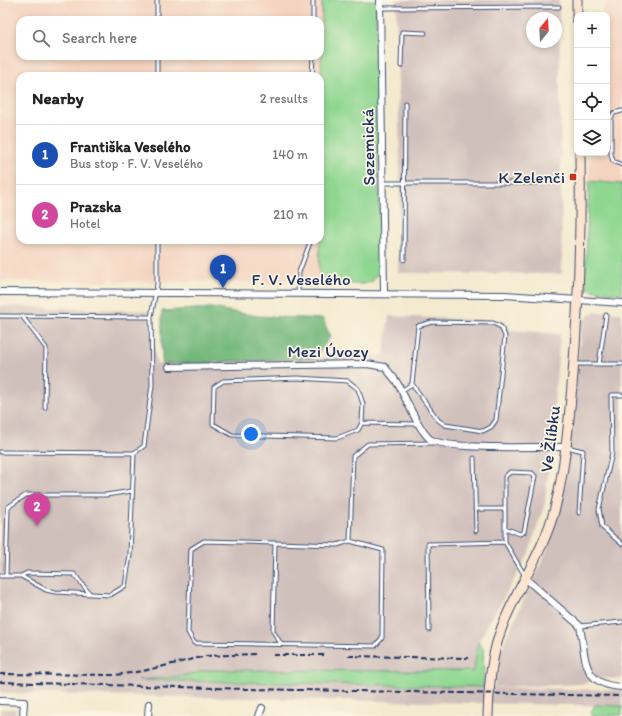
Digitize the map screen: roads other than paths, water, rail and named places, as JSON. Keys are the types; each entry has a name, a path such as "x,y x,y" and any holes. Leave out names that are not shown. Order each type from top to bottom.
{"street":[{"name":"Sezemická","path":"380,0 384,294"},
{"name":"Ve Žlíbku","path":"488,716 491,669 495,649 508,613 545,539 555,510 566,447 579,299 581,219 580,156"},
{"name":"F. V. Veselého","path":"0,292 505,295 579,299"},
{"path":"579,299 622,303"},
{"name":"Mezi Úvozy","path":"169,367 367,364 385,367 401,391 419,424 430,438 440,443"},
{"path":"440,443 465,446 566,447"},
{"path":"526,579 580,626 586,665 592,677 598,682 622,687"},
{"path":"0,701 24,702 23,716"},
{"path":"148,716 149,704"},
{"path":"259,716 262,708"}],"lane":[{"path":"157,0 157,16"},
{"path":"313,0 313,16"},
{"path":"380,8 559,8"},
{"path":"401,66 402,32 425,33"},
{"path":"157,60 157,72"},
{"path":"312,60 312,72"},
{"path":"404,103 404,260"},
{"path":"622,111 614,113 611,118 611,154 613,161 622,165"},
{"path":"383,184 536,183"},
{"path":"0,452 134,453 144,446 152,385 151,317 154,293 157,285 157,244"},
{"path":"298,293 299,272 310,244"},
{"path":"599,364 606,315"},
{"path":"0,316 151,317"},
{"path":"22,316 46,348 45,408"},
{"path":"432,322 493,323 501,326 505,336 496,420 491,427 482,431 445,425 438,420 412,384 418,326 432,322"},
{"path":"574,364 622,364"},
{"path":"297,378 348,381 358,389 363,404 362,423 358,430 337,438 232,435 213,424 214,387 223,381 297,378"},
{"path":"401,391 412,384"},
{"path":"622,395 611,395 612,453 599,509 602,528 622,544"},
{"path":"362,423 419,424"},
{"path":"350,541 353,456 368,444 440,443"},
{"path":"566,447 583,451 579,513"},
{"path":"0,576 21,576 46,590 90,594 110,595 125,586 130,555 134,453"},
{"path":"474,458 476,531"},
{"path":"505,528 520,534 524,532 534,474 529,472 510,472 506,475 505,509 505,528 505,542 518,562 526,579"},
{"path":"6,576 8,507 26,495 106,495 132,491"},
{"path":"475,509 505,509"},
{"path":"204,541 337,545 350,541 383,550 382,638 375,646 194,643 188,632 191,549 204,541"},
{"path":"429,630 428,544 505,542"},
{"path":"275,543 273,631 281,644"},
{"path":"21,576 26,573 74,574 90,594"},
{"path":"580,626 622,622"}],"railway":[{"path":"0,674 116,675 143,671 206,656 255,654"},
{"path":"273,655 326,655"},
{"path":"348,656 469,658"},
{"path":"0,682 247,689 622,696"}],"place":[{"name":"K Zelenči","path":"573,177"},
{"name":"Františka Veselého","path":"223,288"},
{"name":"Prazska","path":"37,526"}]}
